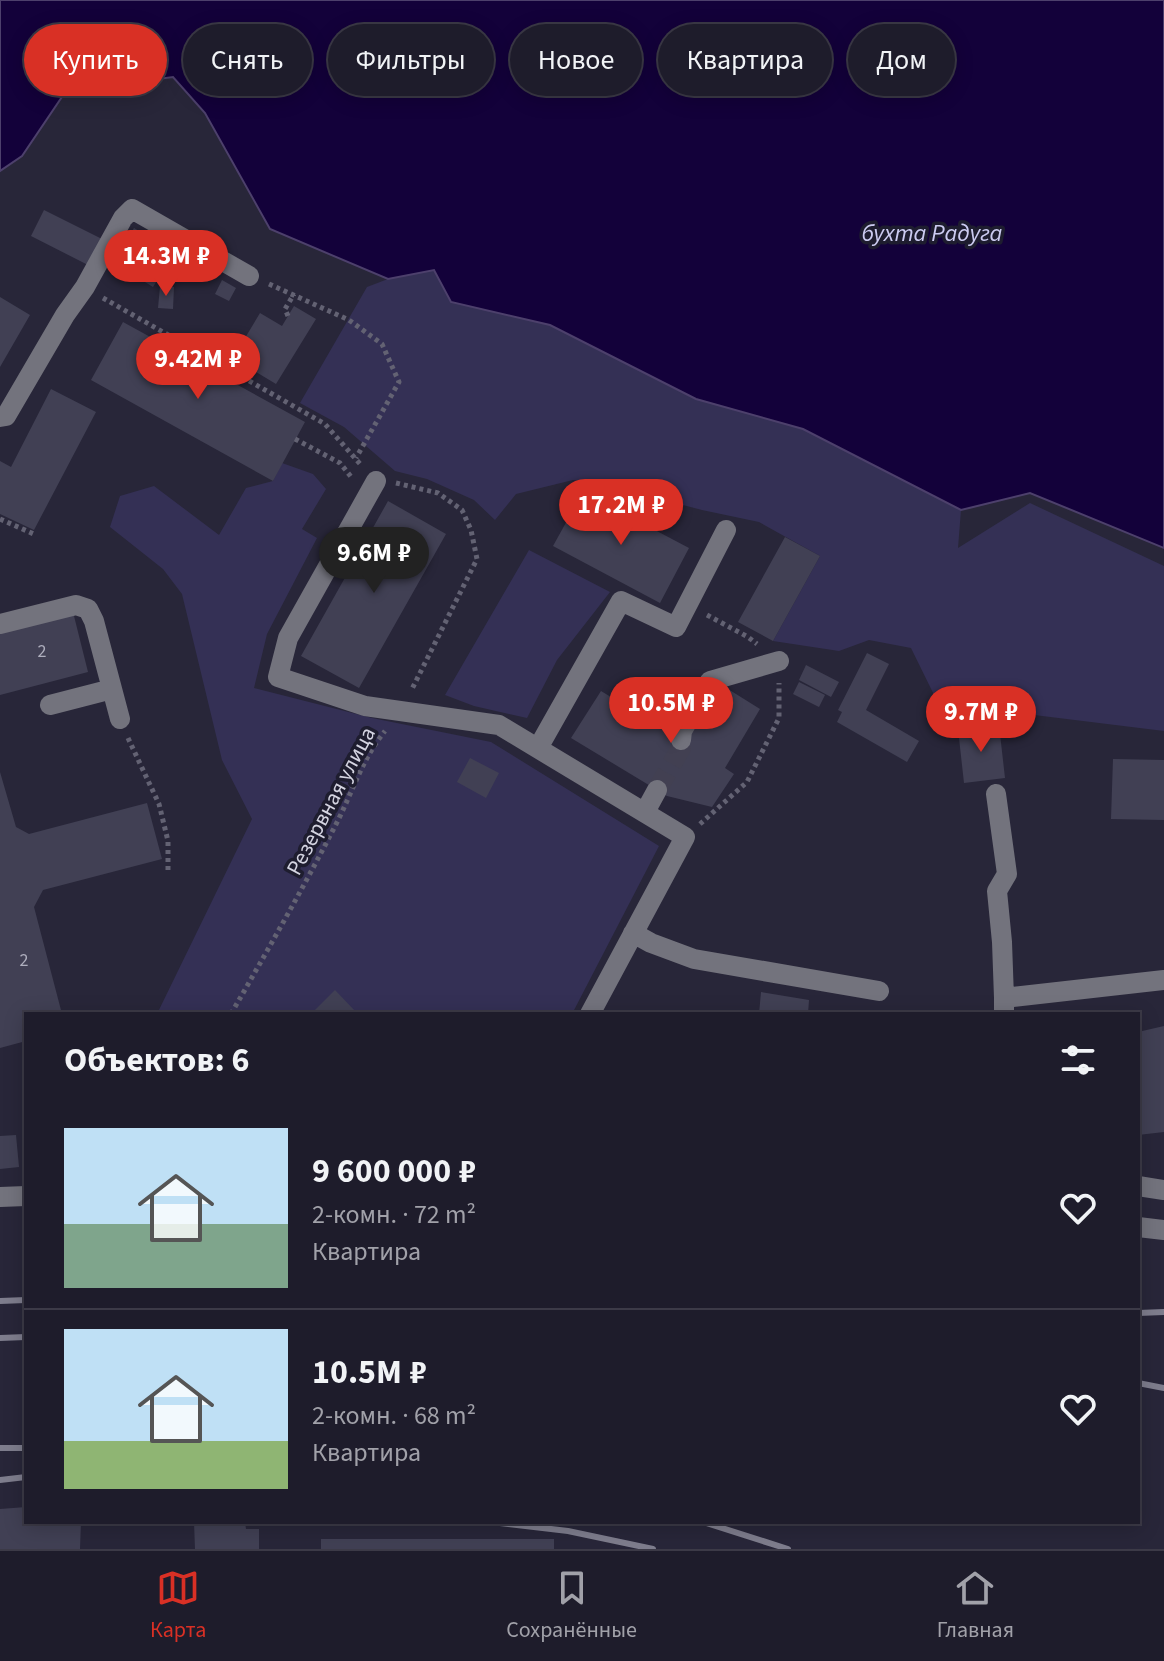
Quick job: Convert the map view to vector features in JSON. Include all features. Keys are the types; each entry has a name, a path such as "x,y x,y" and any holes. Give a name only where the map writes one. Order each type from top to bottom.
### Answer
{"street":[{"path":"0,417 6,416 123,218 132,209 249,276"},
{"path":"376,481 288,638 278,677 365,706 499,725 685,837 591,1012"},
{"path":"538,748 621,601 676,627 726,530"},
{"path":"0,624 76,605 88,609 94,621 120,719"},
{"path":"681,740 682,731 710,681 779,661"},
{"path":"50,705 112,689"},
{"path":"645,812 657,790"},
{"path":"996,794 1007,874 997,891 1004,1006 1164,980"},
{"path":"633,933 694,959 879,991"},
{"path":"1140,1186 1164,1190"},
{"path":"0,1197 24,1196"},
{"path":"1140,1227 1164,1230"}],"path":[{"path":"249,276 349,320 382,344 399,382 356,459"},
{"path":"85,287 325,424 376,481"},
{"path":"288,316 285,309 294,294"},
{"path":"295,439 340,463"},
{"name":"Резервная улица","path":"232,1012 291,911 344,810 363,764 401,710 477,559 471,530 462,510 438,493 400,483 376,481"},
{"path":"0,519 36,535"},
{"path":"685,837 747,782 779,718 779,661 748,637 688,605"},
{"path":"120,719 159,804 168,841 168,873"}],"shaded area":[{"path":"434,270 451,302 550,325 696,399 803,429 961,510 958,548 1030,503 1164,566 1164,731 938,703 911,648 869,640 839,651 773,641 820,556 759,522 595,482 573,480 516,494 495,520 474,500 427,479 395,471 344,427 300,403 367,287 388,279"},
{"path":"282,463 313,474 326,489 302,529 317,538 267,634 254,688 372,718 491,742 659,846 573,1012 158,1012 252,819 222,760 182,594 163,569 110,527 120,496 154,486 219,535 246,488 273,481"},
{"path":"529,550 610,592 557,660 527,718 474,706 445,695"}],"water":[{"name":"бухта Радуга","path":"0,0 1164,0 1164,548 1030,493 961,510 803,429 696,399 550,325 451,302 434,270 388,279 270,229 205,113 190,96 312,96 312,24 183,24 183,88 173,77 167,78 167,24 24,24 24,96 63,96 22,156 0,171"}],"building":[{"path":"44,210 102,239 88,265 31,236"},
{"path":"134,228 175,253 153,287 113,262"},
{"path":"222,280 236,288 229,301 215,294"},
{"path":"160,286 174,287 173,309 158,308"},
{"path":"0,297 30,315 0,367"},
{"path":"294,306 316,319 276,384 233,358 260,313 282,326"},
{"path":"123,322 305,422 273,481 91,380"},
{"path":"51,389 96,412 34,530 0,514 0,461 11,467"},
{"path":"583,492 689,548 660,603 553,546"},
{"path":"388,501 446,534 359,688 301,656"},
{"path":"785,537 820,556 773,641 738,622"},
{"path":"73,612 88,672 0,695 0,631"},
{"path":"867,653 889,664 866,710 919,741 907,762 837,722 842,712 838,710"},
{"path":"806,665 839,682 831,697 799,680"},
{"path":"799,682 825,695 819,707 793,694"},
{"path":"720,684 760,709 725,768 734,774 712,807 667,796 571,738 601,691 685,742"},
{"path":"999,725 1005,778 964,783 958,729"},
{"path":"470,758 499,773 486,798 457,782"},
{"path":"1113,759 1164,760 1164,820 1111,819"},
{"path":"0,772 16,827 29,834 147,803 162,859 43,890 34,907 61,1012 24,1012 24,1042 0,1048"},
{"path":"335,990 356,1012 313,1012"},
{"path":"761,992 809,1000 808,1012 759,1012"},
{"path":"1164,1026 1164,1132 1140,1135 1140,1032"},
{"path":"16,1135 19,1167 0,1169 0,1136"},
{"path":"24,1507 24,1524 81,1524 80,1549 0,1549 0,1509"},
{"path":"194,1524 245,1524 246,1529 259,1529 259,1549 195,1549"},
{"path":"321,1539 554,1539 554,1549 321,1549"}],"tunnel":[{"path":"657,790 681,748 681,740"}],"railway":[{"path":"0,1301 24,1300"},
{"path":"1140,1313 1164,1312"},
{"path":"0,1338 24,1337"},
{"path":"1140,1383 1164,1388"},
{"path":"0,1448 24,1448"},
{"path":"0,1480 24,1477"},
{"path":"509,1524 568,1531 653,1549"},
{"path":"709,1524 788,1549"}]}
